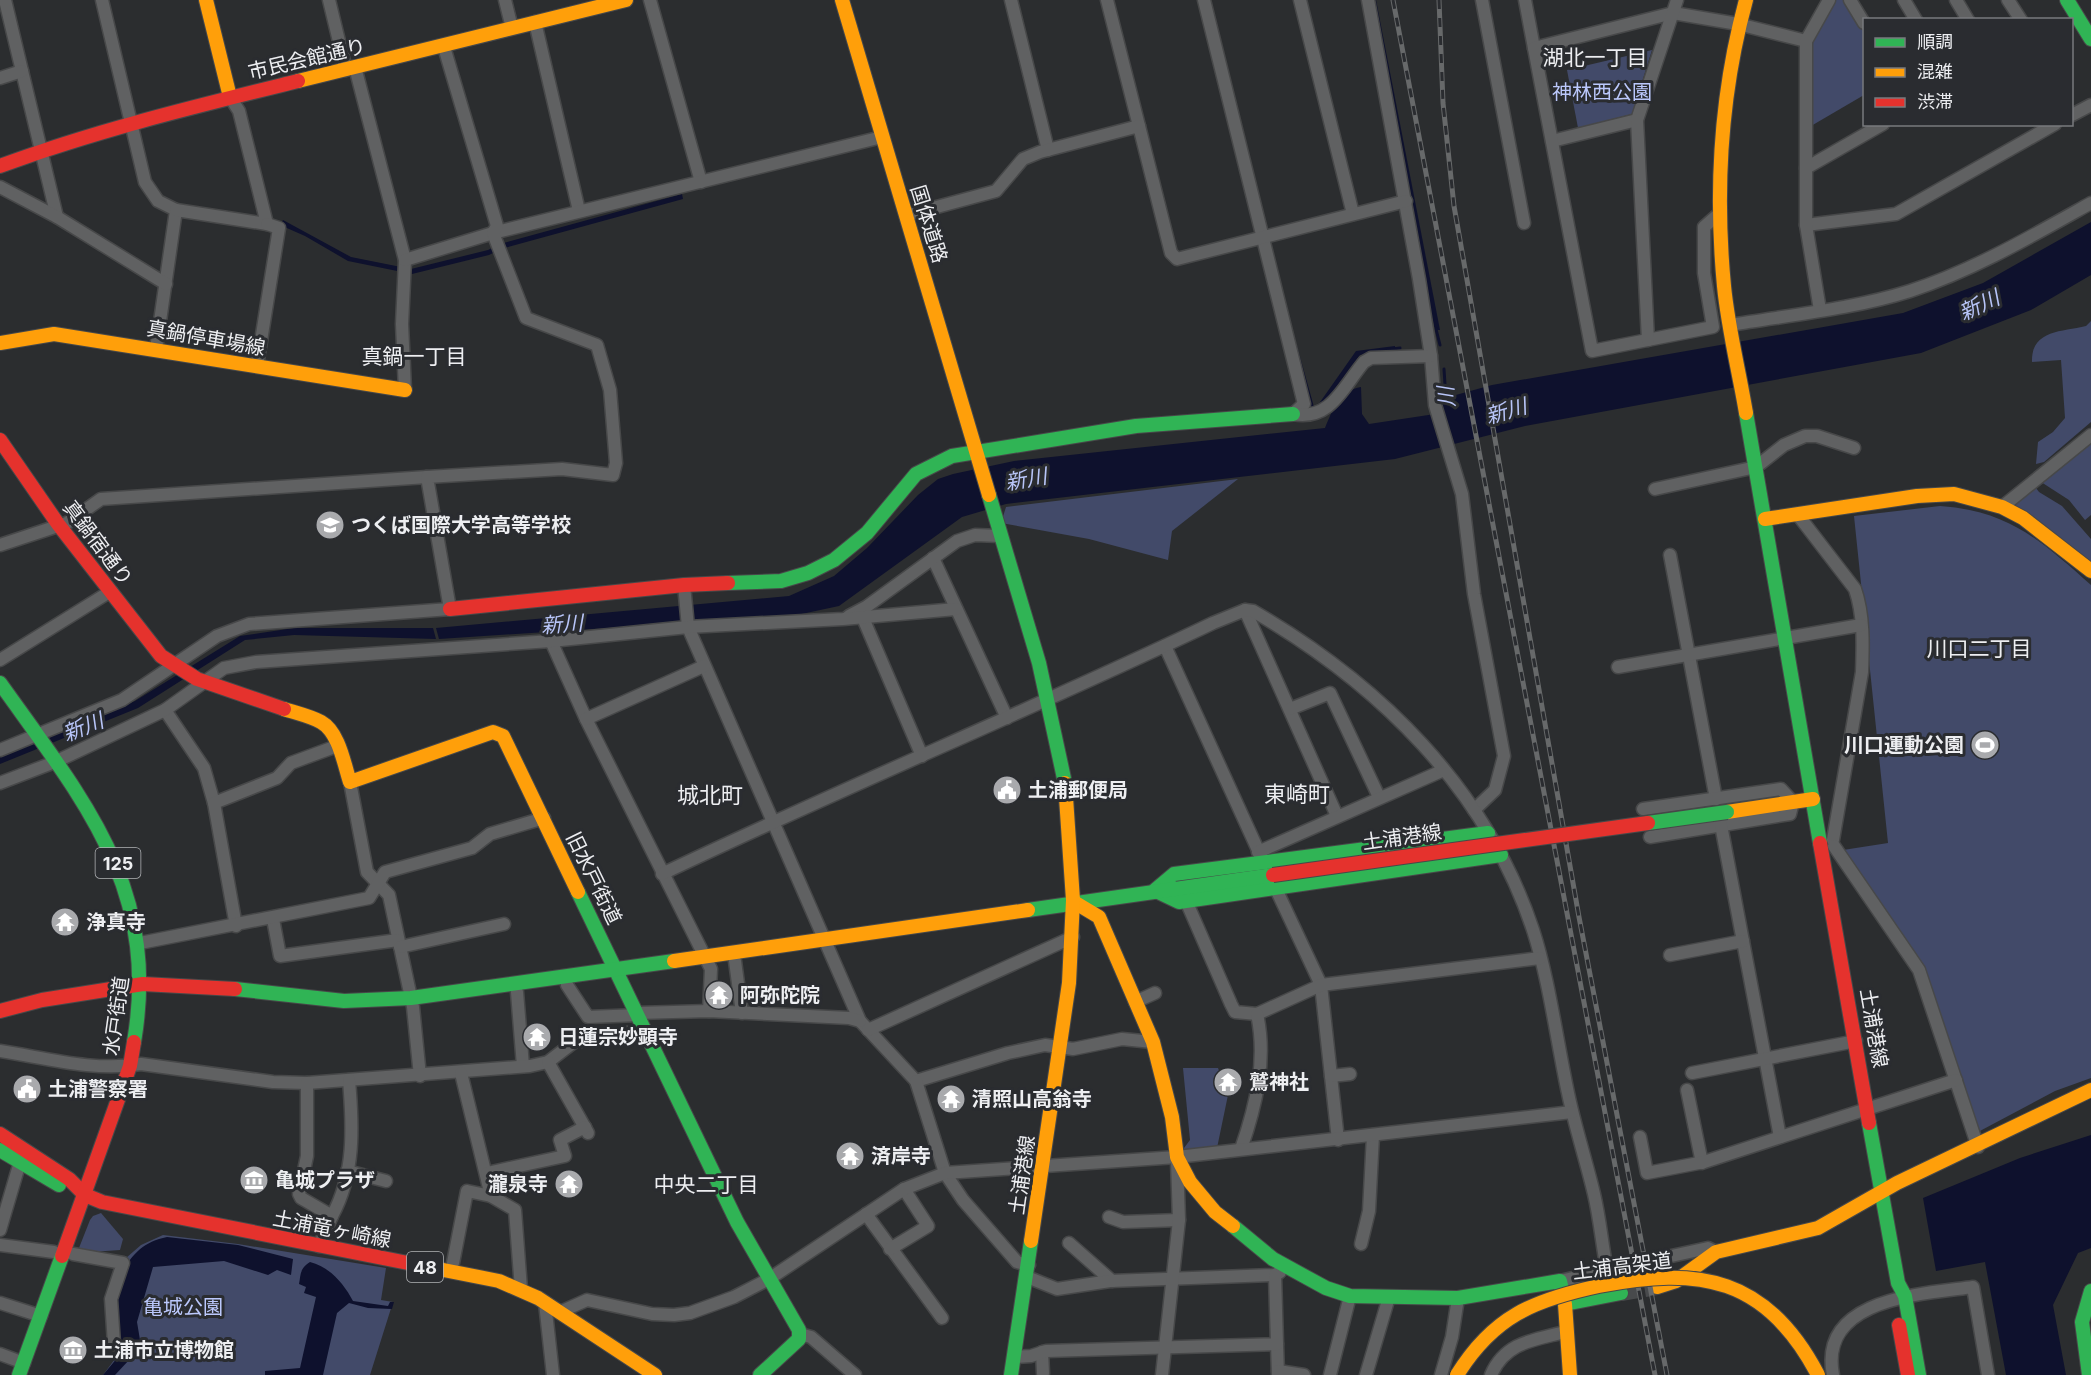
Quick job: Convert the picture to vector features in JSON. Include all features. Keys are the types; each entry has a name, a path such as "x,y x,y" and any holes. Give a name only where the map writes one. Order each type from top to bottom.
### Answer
{"main road":[{"path":"206,0 230,97"},
{"name":"国体道路","path":"842,0 1049,699 1068,792 1074,855 1074,902"},
{"path":"1746,0 1738,24 1725,108 1720,213 1724,287 1813,799"},
{"path":"2067,0 2069,16"},
{"name":"市民会館通り","path":"0,166 42,149 131,122 444,47 620,1"},
{"path":"2073,20 2091,39"},
{"name":"真鍋停車場線","path":"0,343 54,334 405,390"},
{"path":"450,609 685,592 781,581 811,573 846,551 877,523 896,494 923,469 978,455 1095,432 1293,414"},
{"name":"真鍋宿通り","path":"0,440 58,524 149,642 176,667"},
{"path":"1765,519 1917,496 1983,495 2034,525 2091,571"},
{"path":"176,667 200,680 322,722 328,728 337,746 350,782"},
{"name":"水戸街道","path":"0,682 93,816 117,861 132,905 140,943 142,984 139,1019 129,1066 85,1195 21,1369"},
{"name":"旧水戸街道","path":"350,782 496,731 503,736 737,1222 800,1334"},
{"name":"土浦港線","path":"1011,1375 1060,1048 1073,937 1074,902 1155,890 1275,882 1813,799 1900,1297"},
{"path":"1155,890 1174,874 1261,857 1488,833"},
{"path":"1275,882 1501,855"},
{"path":"0,1011 52,998 142,984 212,987 344,1001 411,998 1074,902 1099,917 1153,1042 1172,1117 1177,1157 1190,1182 1215,1212 1281,1272 1350,1296 1458,1298 1560,1281 1565,1304 1570,1375"},
{"path":"1657,1287 1676,1281 1716,1252 1811,1230 1978,1147 2069,1098 2091,1090"},
{"path":"0,1134 69,1179 85,1195"},
{"name":"土浦竜ヶ崎線","path":"0,1150 59,1185 102,1202 500,1281 522,1289 560,1312 655,1375"},
{"name":"土浦高架道","path":"1457,1375 1476,1346 1494,1326 1537,1301 1577,1290 1660,1276 1709,1281 1748,1294 1789,1328 1809,1354 1818,1375"},
{"path":"2090,1375 2081,1329 2084,1304 2091,1291"},
{"path":"1565,1304 1621,1293"},
{"path":"1900,1297 1908,1375"},
{"path":"1900,1297 1919,1375"},
{"path":"760,1375 799,1339 800,1334"}],"street":[{"path":"5,0 57,217"},
{"path":"102,0 148,187 158,201 176,210 267,224 279,228 257,366"},
{"path":"328,0 351,68 405,260 402,324 405,390"},
{"path":"505,0 512,28"},
{"path":"650,0 701,183"},
{"path":"1011,0 1048,150"},
{"path":"1107,0 1172,257 1177,259 1406,201"},
{"path":"1204,0 1304,404 1293,414"},
{"path":"1300,0 1353,214"},
{"path":"1368,0 1406,201 1431,356 1435,405 1464,504 1474,594 1504,756 1495,790 1474,810"},
{"path":"1482,0 1524,223"},
{"path":"1525,0 1592,351 1713,327 1702,247 1704,227 1720,213"},
{"path":"1648,339 1637,120 1677,0"},
{"path":"1820,310 1806,225 1806,41 1828,0"},
{"path":"1851,0 1863,21"},
{"path":"1904,0 1915,18"},
{"path":"1956,0 1966,18"},
{"path":"2008,0 2020,18"},
{"path":"1534,48 1673,13 1738,24 1806,41"},
{"path":"535,22 579,212"},
{"path":"444,47 497,226 493,233"},
{"path":"0,78 22,71"},
{"path":"230,97 239,111 267,224"},
{"path":"2073,115 2091,105"},
{"path":"1551,141 1637,120"},
{"path":"907,215 996,191 1023,159 1048,150 1139,126"},
{"path":"1806,168 1880,126"},
{"path":"1806,225 1896,214 2051,126"},
{"path":"405,260 493,233 882,137"},
{"path":"0,187 57,217 166,284"},
{"path":"1731,329 1908,291 1955,274 1997,255 2091,203"},
{"path":"156,349 176,210"},
{"path":"0,545 58,524 67,523 101,499 562,469 613,475 616,464 610,390 597,345 526,318 493,233"},
{"path":"1293,414 1303,416 1326,410 1364,362 1371,358 1431,356"},
{"path":"2002,507 2091,435"},
{"path":"1655,489 1756,467 1784,445 1805,436 1817,436 1854,448"},
{"path":"0,750 39,738 122,700 176,667 217,636 249,624 450,609 427,477"},
{"path":"1798,515 1855,589 1859,601 1862,672 1834,843 1919,970 1978,1147"},
{"path":"843,619 866,608 933,558 967,536 1000,536"},
{"path":"1670,555 1716,799"},
{"path":"933,558 1007,718"},
{"path":"0,660 111,591"},
{"path":"685,592 688,627 822,939 864,1025 916,1081 945,1173 963,1200 1017,1262 1057,1289 1112,1281 1281,1272 1277,1344 1278,1373 1304,1375"},
{"path":"0,783 165,710 200,680 224,668 256,662 551,641 688,627 863,618 956,609"},
{"path":"1245,610 1337,816"},
{"path":"662,874 773,821 1245,610 1253,611 1302,639 1354,677 1400,719 1444,770 1474,810 1501,855 1523,903 1539,958 1572,1112 1594,1196 1607,1270 1560,1281"},
{"path":"863,618 922,756"},
{"path":"1618,667 1861,626"},
{"path":"551,641 586,719 711,969 709,1011"},
{"path":"1165,646 1261,857 1337,816 1444,770"},
{"path":"586,719 704,666"},
{"path":"1290,709 1330,693 1379,797"},
{"path":"165,710 204,768 214,803 236,926"},
{"path":"214,803 277,778 291,764 337,746"},
{"path":"350,782 367,872 389,895 411,998 418,1041 420,1076"},
{"path":"1643,809 1780,789 1793,802 1790,814 1650,837"},
{"path":"140,943 236,926 369,898 385,872 472,848 490,834 544,818"},
{"path":"1721,825 1780,1137"},
{"path":"1275,882 1321,985 1338,1140"},
{"path":"1187,903 1235,1012 1257,1014 1321,985 1539,958"},
{"path":"273,918 280,956 399,943 504,924"},
{"path":"567,985 588,1017 709,1011 849,1018 864,1025 1073,937"},
{"path":"1670,955 1743,942"},
{"path":"735,961 742,1012"},
{"path":"517,992 523,1066"},
{"path":"1135,1002 1155,993"},
{"path":"1241,1149 1254,1112 1260,1074 1257,1014"},
{"path":"0,1050 80,1064 129,1066 141,1064 273,1082 307,1083 461,1073 523,1066 548,1062 574,1042 645,1030"},
{"path":"916,1081 1008,1053 1046,1046 1089,1047 1122,1040 1153,1042"},
{"path":"1692,1073 1856,1041"},
{"path":"487,1173 565,1156 560,1140 587,1130 548,1062"},
{"path":"461,1073 491,1196"},
{"path":"1331,1076 1350,1074"},
{"path":"319,1246 345,1193 353,1138 349,1080"},
{"path":"1640,1137 1647,1173 1702,1162 1956,1080"},
{"path":"307,1083 308,1156 299,1194 332,1216"},
{"path":"1688,1090 1702,1162"},
{"path":"560,1312 587,1300 652,1314 690,1313 734,1297 769,1279 904,1189 945,1173 1177,1157 1572,1112"},
{"path":"1361,1244 1369,1211 1373,1135"},
{"path":"1162,1375 1175,1278 1179,1220 1177,1157"},
{"path":"0,1230 20,1162"},
{"path":"347,1171 386,1181"},
{"path":"890,1249 928,1226 904,1189"},
{"path":"453,1263 467,1191 491,1196 515,1210 522,1289"},
{"path":"866,1214 942,1318"},
{"path":"1109,1217 1123,1222 1179,1220"},
{"path":"1069,1243 1112,1281"},
{"path":"0,1245 54,1252"},
{"path":"1653,1260 1708,1248 1716,1252"},
{"path":"73,1254 123,1263 111,1299 114,1344"},
{"path":"1833,1375 1833,1346 1843,1326 1857,1314 1900,1297 1973,1287 1988,1375"},
{"path":"1330,1375 1350,1296"},
{"path":"1366,1375 1389,1297"},
{"path":"1441,1375 1452,1337 1458,1298"},
{"path":"0,1303 41,1316"},
{"path":"545,1303 552,1375"},
{"path":"1491,1375 1498,1360 1517,1345 1566,1332"},
{"path":"800,1334 811,1337 855,1375"},
{"path":"1014,1357 1031,1356 1042,1352 1277,1344"},
{"path":"1042,1352 1043,1373"},
{"path":"0,1354 21,1369"}],"green space":[{"path":"1833,0 1845,0 1863,30 1863,96 1811,126 1810,43"},
{"name":"神林西公園","path":"1652,50 1632,114 1578,128 1567,70"},
{"path":"2091,321 2091,422 2044,462 2036,464 2038,442 2053,432 2065,418 2061,360 2032,362 2036,344 2049,334 2086,326"},
{"path":"2091,438 2091,515 2085,520 2069,500 2038,480"},
{"path":"1238,479 1172,531 1168,560 1089,539 1001,523 1006,507"},
{"path":"2033,484 2039,492 2062,506 2091,539 2091,565 2006,506"},
{"name":"川口運動公園","path":"1940,506 1986,514 2023,531 2040,542 2091,585 2091,1078 2055,1091 1978,1132 1923,970 1843,850 1888,843 1854,516"},
{"path":"1183,1068 1218,1068 1228,1095 1217,1148 1181,1152 1190,1140"},
{"path":"101,1213 123,1239 120,1250 77,1253 90,1220"},
{"name":"亀城公園","path":"163,1235 238,1244 386,1268 381,1300 393,1302 370,1375 103,1375 123,1348 115,1340 126,1258 141,1245"}],"water":[{"path":"1371,0 1376,0 1440,330 1435,330 1422,278"},
{"path":"682,194 683,199 501,249 489,255 412,274 348,261 305,236 280,225 283,220 351,257 411,269 488,250 500,244"},
{"path":"1348,217 1349,222 1268,242 1314,407 1318,405 1356,351 1395,346 1395,351 1360,355 1325,404 1311,411 1264,240"},
{"path":"2091,222 2091,275 2031,310 1921,353 1525,426 1395,459 1006,504 962,517 839,606 792,616 439,639 436,628 789,596 834,576 867,548 918,495 938,479 953,474 1014,461 1325,428 1342,397 1361,387 1362,414 1369,424 1435,414 1445,398 1492,385 1903,313 1983,283"},
{"name":"新川","path":"294,628 433,628 436,639 294,635 245,640 138,708 0,764 0,756 135,701 240,636"},
{"path":"2091,1135 2091,1248 2078,1253 2053,1305 2066,1375 2006,1375 1985,1262 1936,1271 1923,1198 2020,1158"},
{"path":"167,1237 238,1245 293,1259 291,1275 277,1270 268,1275 224,1261 153,1267 137,1322 140,1340 131,1349 130,1359 115,1375 103,1375 123,1351 127,1352 128,1349 117,1340 115,1324 117,1291 121,1276 128,1262 138,1251 151,1242"},
{"path":"310,1262 336,1277 353,1301 388,1306 390,1302 394,1302 392,1309 368,1308 349,1303 337,1313 323,1375 265,1375 265,1371 300,1368 316,1297 304,1293 306,1287 299,1284 302,1270"}],"waterway":[{"path":"1436,329 1440,345"},
{"path":"1392,349 1400,348"},
{"name":"川","path":"1444,369 1446,400"}],"tunnel":[{"path":"1621,1293 1657,1287"}],"railway":[{"path":"1393,0 1655,1375"},
{"path":"1439,0 1443,103 1454,206 1579,917 1667,1375"}],"traffic: fast":[{"path":"2067,0 2091,39"},
{"path":"1746,413 1820,843"},
{"path":"728,583 781,581 808,573 834,560 867,533 916,474 952,456 1136,426 1293,414"},
{"path":"989,495 1039,663 1065,783"},
{"path":"0,683 60,767 86,808 108,849 125,892 136,938 139,987 134,1042"},
{"path":"1648,823 1727,812"},
{"path":"1155,890 1174,874 1488,833"},
{"path":"1156,891 1179,902 1501,855"},
{"path":"1028,910 1273,875"},
{"path":"578,892 737,1222 799,1330 799,1339 760,1375"},
{"path":"235,989 344,1001 411,998 674,961"},
{"path":"1869,1123 1898,1283 1905,1296 1919,1375"},
{"path":"0,1150 59,1185"},
{"path":"1233,1226 1273,1259 1326,1288 1350,1296 1458,1298 1560,1281 1565,1304 1621,1293"},
{"path":"1011,1375 1031,1241"},
{"path":"19,1375 62,1256"},
{"path":"2089,1375 2082,1322 2091,1291"}],"traffic: slow":[{"path":"206,0 230,97"},
{"path":"298,81 626,0"},
{"path":"842,0 989,495"},
{"path":"1746,0 1726,106 1720,178 1720,214 1726,302 1746,413"},
{"path":"0,343 54,334 405,390"},
{"path":"1765,519 1917,496 1954,494 2002,507 2023,518 2091,571"},
{"path":"284,709 312,718 327,727 337,741 350,782 493,732 503,736 578,892"},
{"path":"1031,1241 1069,983 1073,900 1065,783"},
{"path":"1727,812 1813,799"},
{"path":"1074,902 1099,917 1153,1042 1172,1117 1177,1157 1190,1182 1215,1212 1233,1226"},
{"path":"674,961 1028,910"},
{"path":"1657,1287 1676,1281 1716,1252 1818,1228 1897,1183 2091,1090"},
{"path":"413,1264 499,1281 538,1298 655,1375"},
{"path":"1457,1375 1471,1355 1500,1325 1535,1305 1575,1291 1599,1286 1635,1280 1668,1278 1699,1280 1727,1286 1753,1298 1776,1317 1798,1342 1818,1375"},
{"path":"1565,1304 1570,1375"}],"traffic: jam":[{"path":"0,166 110,130 298,81"},
{"path":"0,440 58,524 161,656 197,679 284,709"},
{"path":"450,609 684,585 728,583"},
{"path":"1273,875 1648,823"},
{"path":"1820,843 1869,1123"},
{"path":"0,1011 42,1000 143,984 235,989"},
{"path":"62,1256 130,1066 134,1042"},
{"path":"0,1134 69,1179 85,1195"},
{"path":"85,1195 102,1202 413,1264"},
{"path":"1899,1325 1908,1375"}],"place":[{"name":"つくば国際大学高等学校","path":"330,525"},
{"name":"川口運動公園","path":"1985,745"},
{"name":"土浦郵便局","path":"1007,790"},
{"name":"浄真寺","path":"65,922"},
{"name":"阿弥陀院","path":"719,995"},
{"name":"日蓮宗妙顕寺","path":"537,1037"},
{"name":"鷲神社","path":"1228,1082"},
{"name":"土浦警察署","path":"27,1089"},
{"name":"清照山高翁寺","path":"951,1099"},
{"name":"済岸寺","path":"850,1156"},
{"name":"亀城プラザ","path":"254,1180"},
{"name":"瀧泉寺","path":"569,1184"},
{"name":"土浦市立博物館","path":"73,1350"}],"district":[{"name":"湖北一丁目","path":"1595,57"},
{"name":"真鍋一丁目","path":"414,356"},
{"name":"川口二丁目","path":"1979,648"},
{"name":"東崎町","path":"1297,794"},
{"name":"城北町","path":"710,795"},
{"name":"中央二丁目","path":"706,1184"}]}
